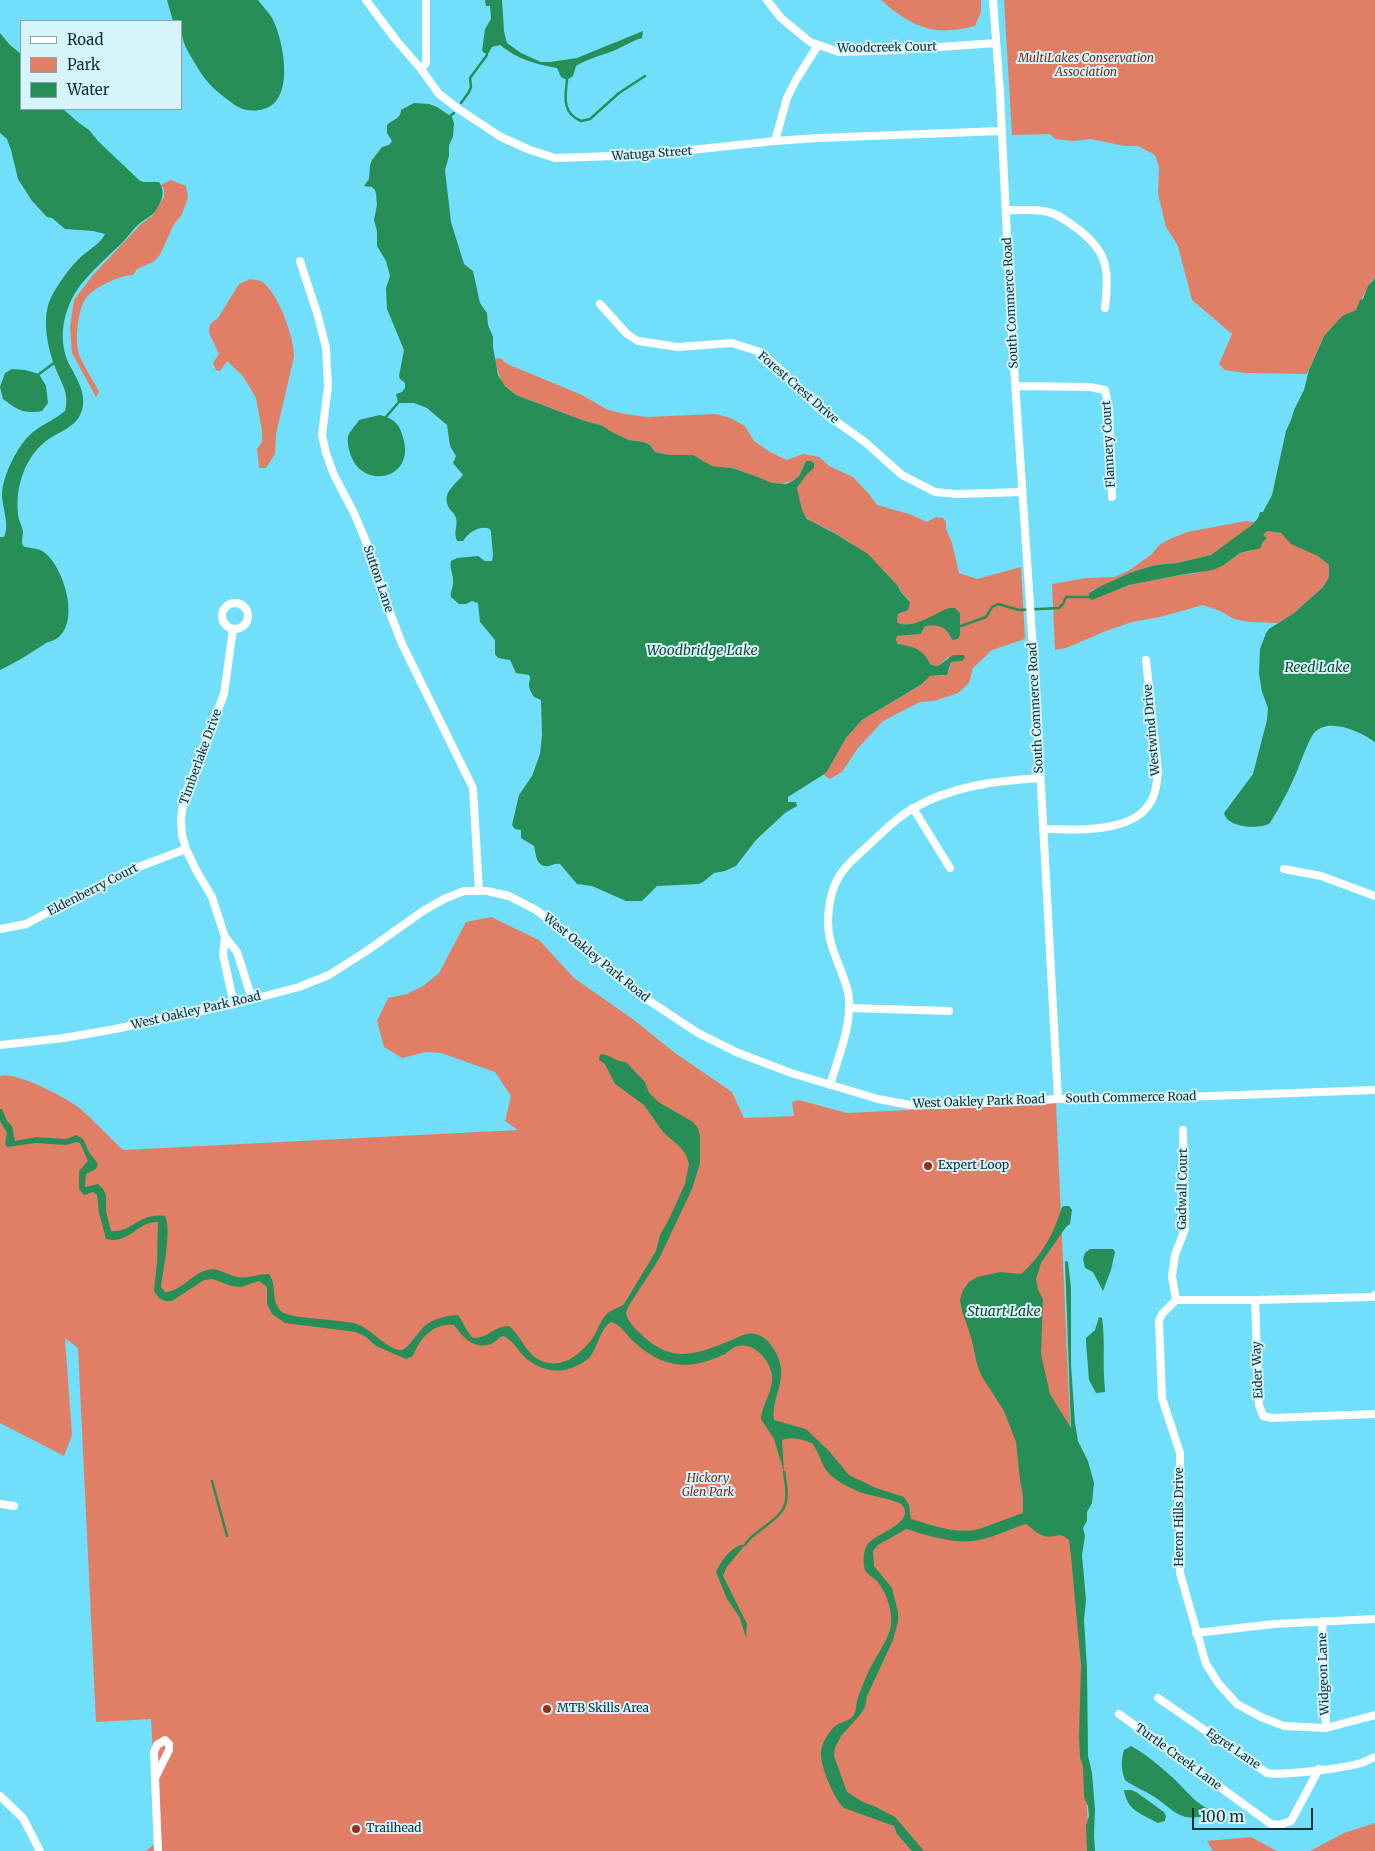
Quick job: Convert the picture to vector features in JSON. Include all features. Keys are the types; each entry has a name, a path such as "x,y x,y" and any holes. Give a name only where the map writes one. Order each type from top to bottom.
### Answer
{"street":[{"name":"Watuga Street","path":"366,0 439,94 501,137 530,150 555,158 645,156 818,138 1001,131"},
{"path":"421,69 426,63 426,0"},
{"name":"Woodcreek Court","path":"767,0 781,18 810,42 839,52 996,43"},
{"name":"South Commerce Road","path":"993,0 1000,92 1011,321 1031,615 1058,1099 1184,1097 1375,1090"},
{"path":"775,141 787,98 818,45"},
{"path":"1006,210 1049,212 1062,218 1089,236 1101,254 1108,274 1105,308"},
{"name":"Sutton Lane","path":"300,262 318,316 326,348 328,386 322,435 326,453 334,476 354,513 369,549 384,597 402,644 473,788 478,891"},
{"name":"Forest Crest Drive","path":"600,304 627,334 638,341 678,348 732,343 760,352 823,412 865,442 902,475 935,492 957,494 1022,492"},
{"name":"Flannery Court","path":"1016,386 1090,387 1105,390 1109,408 1112,497"},
{"name":"Timberlake Drive","path":"233,629 224,694 184,798 181,819 182,835 186,849 212,897 225,937 236,952 252,999"},
{"name":"Westwind Drive","path":"1043,829 1078,830 1116,825 1134,818 1149,806 1156,788 1158,770 1146,660"},
{"path":"830,1085 850,1008 848,991 829,936 829,915 833,888 838,877 852,858 912,808 969,786 1040,778"},
{"path":"912,808 950,868"},
{"name":"Eldenberry Court","path":"0,929 26,924 125,872 186,849"},
{"path":"1284,869 1321,876 1375,896"},
{"name":"West Oakley Park Road","path":"0,1046 98,1032 234,1004 299,986 329,975 444,899 464,891 487,891 509,896 536,910 571,936 645,998 698,1033 744,1055 791,1074 910,1105 1058,1099"},
{"name":"Timberlake Drive","path":"225,937 223,955 234,1004"},
{"path":"850,1008 949,1011"},
{"name":"Gadwall Court","path":"1179,1300 1172,1276 1175,1255 1185,1229 1183,1130"},
{"path":"1179,1300 1373,1297 1375,1295"},
{"name":"Heron Hills Drive","path":"1179,1300 1162,1314 1159,1321 1160,1385 1165,1411 1180,1453 1180,1573 1206,1664 1219,1684 1237,1704 1261,1717 1284,1726 1326,1728 1375,1715"},
{"name":"Eider Way","path":"1255,1300 1259,1405 1263,1416 1272,1418 1375,1414"},
{"path":"0,1504 14,1506"},
{"path":"1196,1633 1274,1624 1375,1619"},
{"name":"Widgeon Lane","path":"1322,1621 1326,1728"},
{"name":"Egret Lane","path":"1158,1698 1267,1773 1276,1775 1360,1763 1375,1757"},
{"name":"Turtle Creek Lane","path":"1119,1714 1271,1824 1280,1825 1291,1821 1319,1769"},
{"path":"155,1778 158,1851"},
{"path":"0,1796 23,1818 40,1851"}],"green space":[{"path":"881,0 981,0 981,12 975,26 961,29 936,30 913,23"},
{"name":"MultiLakes Conservation Association","path":"1004,0 1375,0 1375,278 1371,281 1356,310 1342,316 1324,336 1307,374 1245,373 1225,370 1219,364 1232,334 1192,300 1178,246 1166,227 1158,194 1159,167 1155,155 1138,146 1124,146 1091,139 1073,141 1055,139 1050,134 1012,135"},
{"path":"171,180 186,186 188,198 181,216 174,224 160,255 153,262 137,269 133,275 114,280 99,287 88,296 82,306 77,332 77,345 82,361 99,392 96,397 72,353 70,327 74,300 92,276 141,224 152,216 164,197 164,189 161,185"},
{"path":"250,279 261,281 273,295 284,316 294,349 294,357 276,434 275,454 266,468 259,468 257,449 262,442 262,431 256,398 243,376 227,361 220,371 216,370 213,363 219,354 209,333 210,324 218,318 239,284"},
{"path":"500,358 507,364 582,395 608,410 647,417 716,414 730,418 745,426 754,441 770,452 787,460 803,454 819,457 829,466 853,477 877,505 909,514 927,522 936,517 943,518 946,522 946,529 952,543 959,573 977,579 1021,567 1025,639 992,650 973,668 969,683 958,693 934,701 920,702 883,721 858,748 842,772 830,779 824,775 846,738 862,720 922,684 930,676 943,676 949,671 951,662 962,661 948,657 938,666 931,665 921,653 913,648 898,644 896,641 897,636 922,633 925,626 930,625 945,629 952,640 949,608 916,623 903,624 897,622 898,614 903,612 910,601 900,591 898,586 859,549 836,534 812,522 805,515 799,502 797,488 814,463 812,461 806,461 799,476 793,481 779,484 770,483 732,468 712,466 693,455 669,455 655,452 650,445 644,442 629,440 603,426 516,395 502,383 494,359"},
{"path":"1246,521 1255,522 1211,555 1177,563 1155,565 1132,572 1091,591 1090,599 1129,585 1192,574 1224,565 1240,553 1251,551 1267,531 1281,533 1329,565 1329,577 1323,587 1294,613 1278,623 1249,622 1234,619 1220,611 1203,605 1160,617 1132,622 1066,648 1055,650 1052,584 1086,578 1114,577 1128,571 1152,554 1159,545 1170,539 1187,532"},
{"name":"Hickory Glen Park","path":"491,917 539,940 574,978 634,1020 675,1053 732,1092 744,1118 794,1116 792,1102 799,1100 847,1113 1056,1103 1089,1851 146,1851 158,1841 151,1719 96,1722 78,1348 65,1338 72,1435 64,1456 0,1423 0,1076 7,1075 28,1081 51,1091 78,1107 123,1150 518,1130 505,1121 511,1096 495,1072 441,1053 426,1052 402,1058 384,1047 377,1021 388,998 407,994 423,986 439,973 466,922"},
{"path":"1375,1823 1375,1851 1310,1851 1344,1833"},
{"path":"1251,1837 1277,1851 1213,1851 1207,1841"}],"water":[{"path":"167,0 258,0 272,18 280,41 284,71 283,85 279,97 271,106 259,110 242,109 232,103 202,75 182,36 182,20 173,20"},
{"path":"485,0 502,0 504,31 507,43 521,53 541,62 577,58 643,31 642,38 576,66 573,76 567,80 561,77 557,68 527,60 513,54 500,45 492,47 487,55 482,51 485,29 491,19 490,6 486,6"},
{"path":"0,33 20,53 20,110 64,110 89,130 139,180 143,182 159,182 163,192 160,203 154,212 136,226 88,277 77,290 67,310 64,321 63,343 65,354 82,392 82,410 80,416 72,425 46,441 32,455 20,483 17,503 23,531 23,546 45,553 58,569 63,580 68,605 66,628 60,636 0,670 0,537 4,537 6,532 2,499 3,486 12,460 27,437 65,411 66,393 52,360 48,345 46,321 48,306 53,293 78,259 98,243 105,234 65,229 52,218 47,217 32,201 18,179 7,139 0,133"},
{"name":"Woodbridge Lake","path":"414,103 429,104 437,107 452,117 454,123 453,137 449,145 449,156 445,170 451,222 464,264 473,271 480,303 487,313 488,325 493,337 498,375 505,386 516,395 603,426 629,440 644,442 650,445 655,452 669,455 693,455 712,466 732,468 772,483 786,484 793,481 799,476 806,461 811,461 814,463 814,468 797,488 802,510 807,519 868,554 898,586 910,602 908,610 898,614 897,622 903,624 916,623 949,608 955,608 960,613 960,635 958,639 952,640 948,632 942,627 930,625 925,626 921,634 897,636 896,640 898,644 922,652 931,665 938,666 953,655 964,655 965,658 962,661 951,662 947,675 930,676 922,684 862,720 846,738 826,773 788,797 788,802 796,802 797,806 785,813 756,840 736,866 714,873 699,884 657,886 642,901 626,901 592,886 577,884 560,864 541,865 537,860 534,846 521,838 521,830 515,829 512,825 519,795 532,776 540,754 542,735 541,700 534,697 529,687 529,675 516,673 510,660 498,658 495,654 495,640 480,622 478,603 472,601 466,604 459,604 451,597 453,580 451,561 457,558 478,556 485,561 492,561 491,532 490,529 482,528 472,532 463,541 457,541 455,535 456,518 449,508 447,498 450,490 463,475 453,463 456,456 450,446 447,425 427,408 414,403 398,403 396,394 402,392 405,388 405,383 399,376 404,350 387,309 386,288 390,276 386,261 377,246 377,231 374,220 377,205 376,194 372,187 364,186 369,179 372,160 382,147 389,145 392,141 387,133 387,125 398,117 401,110"},
{"name":"Reed Lake","path":"1375,278 1375,742 1354,730 1337,726 1321,728 1310,739 1291,784 1270,823 1252,827 1237,825 1226,818 1224,813 1253,774 1267,720 1268,708 1262,692 1259,674 1260,649 1269,629 1294,613 1323,587 1329,577 1329,565 1318,556 1291,544 1281,533 1267,531 1263,535 1267,538 1262,543 1261,548 1240,553 1224,565 1213,570 1129,585 1092,600 1089,598 1089,593 1132,572 1155,565 1177,563 1211,555 1253,524 1260,512 1263,512 1272,495 1286,431 1324,336 1342,316 1356,310 1368,286"},
{"path":"12,369 39,374 46,386 48,403 42,411 30,412 21,410 3,399 0,387 5,373"},
{"path":"380,415 390,418 399,426 404,441 405,454 401,464 394,472 385,476 375,476 366,473 357,466 350,454 348,436 359,420"},
{"name":"Stuart Lake","path":"602,1054 626,1062 645,1082 649,1093 660,1103 693,1122 698,1128 700,1136 700,1163 692,1189 659,1259 628,1307 627,1317 644,1337 661,1349 676,1354 688,1354 718,1346 747,1334 762,1337 773,1348 781,1366 774,1420 806,1429 829,1451 849,1475 876,1488 904,1497 909,1505 911,1519 945,1529 971,1531 1023,1513 1023,1496 1016,1442 1004,1411 981,1375 960,1300 963,1290 969,1282 977,1277 1000,1272 1021,1274 1035,1260 1046,1244 1062,1207 1069,1206 1072,1210 1070,1224 1041,1263 1036,1279 1038,1290 1043,1299 1041,1354 1050,1394 1071,1428 1065,1262 1068,1262 1071,1288 1071,1365 1075,1423 1078,1441 1088,1461 1094,1483 1092,1503 1087,1512 1087,1521 1083,1528 1085,1536 1082,1555 1086,1600 1084,1620 1087,1668 1088,1756 1092,1773 1095,1810 1095,1851 1087,1851 1086,1825 1089,1816 1088,1806 1084,1797 1083,1766 1080,1758 1079,1736 1081,1666 1071,1556 1069,1540 1065,1537 1059,1535 1044,1536 1026,1524 988,1538 973,1541 954,1541 906,1529 878,1545 873,1551 874,1566 892,1588 898,1612 898,1622 893,1640 867,1696 865,1707 841,1736 835,1748 834,1756 847,1792 895,1817 924,1851 912,1851 897,1834 894,1826 844,1808 828,1781 821,1756 822,1747 830,1732 836,1725 849,1720 854,1714 866,1677 889,1633 891,1614 886,1595 876,1580 865,1570 864,1559 866,1547 870,1542 903,1519 905,1513 903,1506 889,1499 857,1491 836,1480 826,1470 812,1443 794,1438 782,1440 784,1472 774,1439 761,1419 770,1391 772,1375 765,1358 760,1353 744,1345 698,1363 684,1365 670,1363 646,1352 621,1328 611,1322 601,1334 589,1358 568,1369 548,1370 536,1365 504,1336 491,1344 474,1344 465,1338 454,1325 440,1326 428,1333 419,1344 413,1356 406,1359 376,1346 366,1337 356,1332 285,1323 272,1314 267,1304 267,1287 259,1281 241,1287 231,1286 213,1279 204,1280 172,1301 165,1301 159,1298 154,1291 158,1222 144,1225 121,1239 106,1239 99,1213 97,1195 93,1192 84,1195 79,1189 79,1171 88,1161 80,1143 76,1142 66,1145 35,1143 7,1147 5,1144 7,1133 0,1121 0,1109 2,1109 7,1121 12,1126 15,1141 36,1137 66,1139 76,1135 83,1139 89,1152 98,1164 96,1169 86,1174 85,1187 98,1184 103,1189 106,1195 106,1211 111,1231 125,1229 148,1217 165,1216 168,1230 161,1287 165,1292 182,1286 201,1272 211,1269 241,1277 269,1274 272,1279 276,1304 282,1312 296,1316 357,1324 397,1350 405,1349 423,1327 429,1323 441,1318 458,1315 473,1338 509,1326 536,1358 544,1362 560,1363 580,1352 592,1339 607,1314 624,1304 656,1251 660,1235 685,1184 689,1164 686,1155 680,1147 663,1132 644,1105 615,1084 605,1064 599,1060"},
{"path":"1090,1249 1113,1249 1115,1252 1103,1291 1093,1272 1085,1268 1083,1259 1085,1253"},
{"path":"1099,1317 1102,1318 1103,1325 1105,1392 1096,1393 1089,1380 1086,1338 1095,1330"},
{"path":"740,1545 745,1545 726,1568 723,1576 747,1624 746,1638 740,1618 727,1599 716,1572 726,1556"},
{"path":"1131,1746 1166,1771 1195,1800 1208,1809 1210,1814 1192,1818 1185,1817 1125,1780 1122,1758 1124,1750"},
{"path":"1124,1790 1136,1792 1164,1812 1166,1816 1165,1821 1158,1823 1136,1811 1128,1803"}],"waterway":[{"path":"461,103 471,87 470,78 487,55"},
{"path":"567,80 566,104 571,114 581,121 590,119 619,93 645,76"},
{"path":"450,116 454,113"},
{"path":"39,374 54,363"},
{"path":"385,418 398,403"},
{"path":"961,626 986,617 992,607 998,604 1019,610 1059,608 1066,597 1089,597"},
{"path":"745,1545 751,1537 776,1518 784,1507 787,1493 784,1472"},
{"path":"212,1481 227,1536"}],"place":[{"name":"Expert Loop","path":"928,1166"},
{"name":"MTB Skills Area","path":"547,1709"},
{"name":"Trailhead","path":"356,1829"}]}
